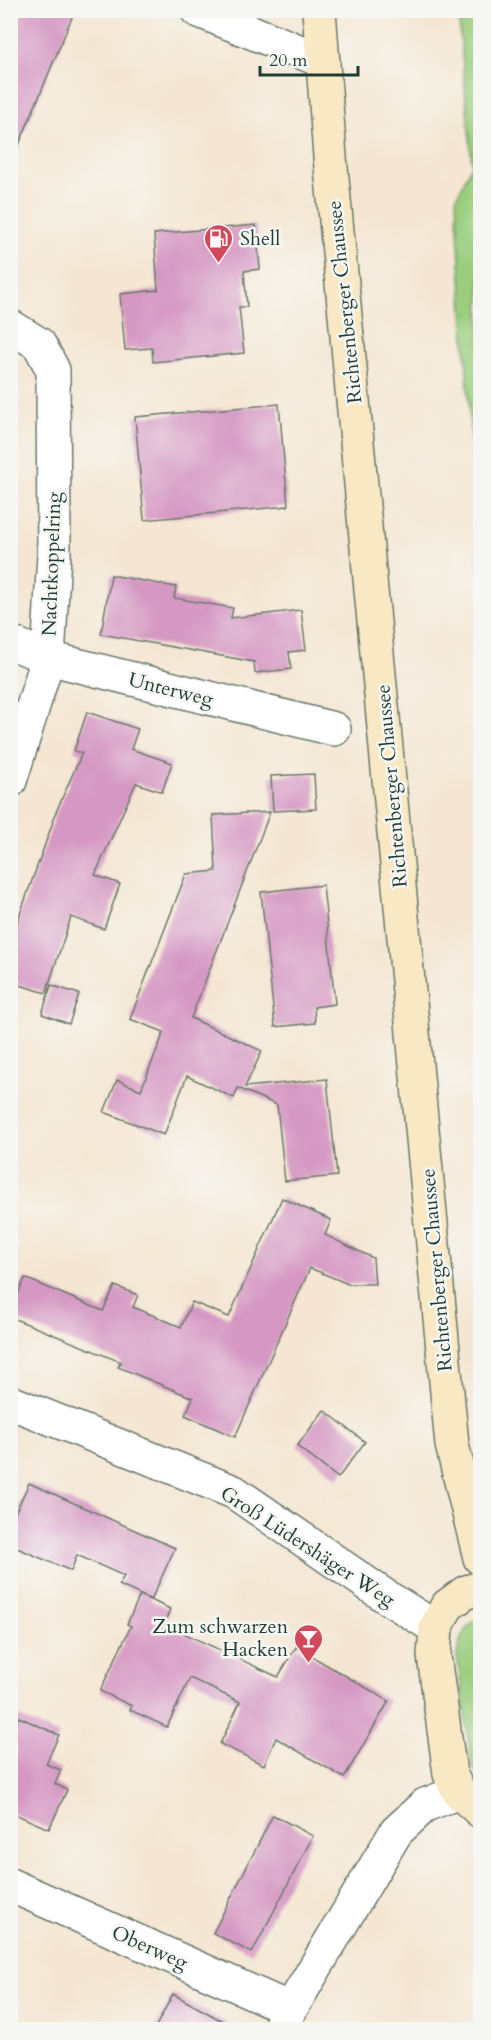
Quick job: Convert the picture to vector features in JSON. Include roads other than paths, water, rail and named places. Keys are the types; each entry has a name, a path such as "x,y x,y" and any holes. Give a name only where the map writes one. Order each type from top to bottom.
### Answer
{"street":[{"path":"197,10 323,61"},
{"name":"Richtenberger Chaussee","path":"318,10 452,1445 480,1558"},
{"name":"Nachtkoppelring","path":"10,326 39,344 53,370 54,555 48,658 10,782"},
{"name":"Unterweg","path":"10,642 48,658 334,729"},
{"name":"Groß Lüdershäger Weg","path":"10,1402 234,1492 436,1628"},
{"path":"470,1802 450,1774 434,1656 436,1628 447,1606 466,1592 480,1588"},
{"path":"284,2019 396,1832 425,1805 470,1802"},
{"name":"Oberweg","path":"10,1885 284,2019"}],"place":[{"name":"Shell","path":"219,264"},
{"name":"Zum schwarzen Hacken","path":"309,1664"}]}
